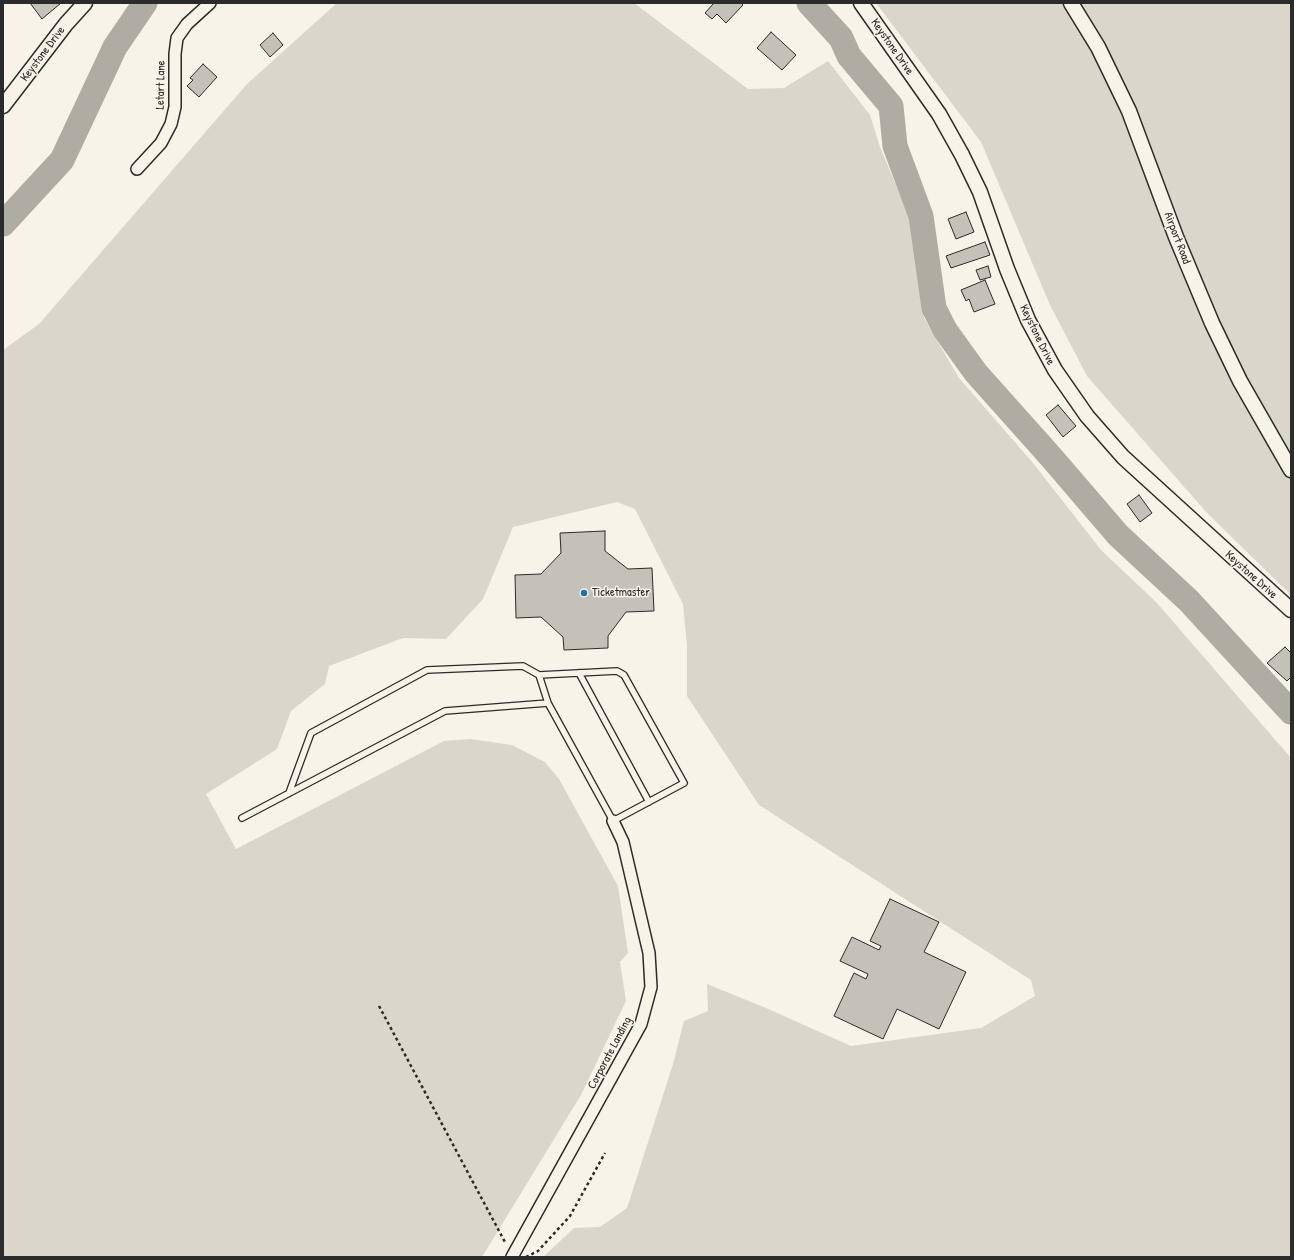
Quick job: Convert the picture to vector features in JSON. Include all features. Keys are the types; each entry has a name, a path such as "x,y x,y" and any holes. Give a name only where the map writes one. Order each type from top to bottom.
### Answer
{"street":[{"name":"Keystone Drive","path":"3,106 66,24 85,3"},
{"name":"Letart Lane","path":"137,169 161,143 171,124 175,107 175,54 177,38 187,24 210,3"},
{"name":"Keystone Drive","path":"861,3 939,114 962,155 980,192 1007,269 1028,320 1055,370 1088,416 1123,457 1291,610"},
{"name":"Airport Road","path":"1071,3 1098,47 1129,111 1176,237 1212,323 1240,381 1291,470"},
{"name":"Corporate Landing","path":"512,1257 642,1024 651,987 649,953 623,842 613,821"}],"lane":[{"path":"290,793 311,733 427,670 523,666 539,676 617,671 624,674 684,783 613,821 548,703 539,676"},
{"path":"580,673 649,802"},
{"path":"242,818 445,711 548,703"}],"path":[{"path":"379,1006 512,1257 525,1257 538,1251 570,1216 605,1153"}],"shaded area":[{"path":"337,3 634,3 748,89 784,88 828,61 870,115 880,147 921,244 924,318 959,378 1033,463 1101,550 1157,603 1291,758 1291,1257 543,1257 574,1228 600,1227 627,1208 673,1064 684,1021 708,1011 707,984 766,1008 851,1046 981,1028 1035,996 1031,980 759,805 687,696 687,646 683,604 635,509 617,502 513,527 483,599 446,639 403,638 329,666 325,684 291,711 277,749 206,794 236,849 444,741 470,739 512,745 545,762 559,779 618,886 628,953 620,962 626,1001 581,1095 482,1257 3,1257 3,350 39,324 247,84"},
{"path":"876,3 1291,3 1291,595 1207,513 1087,376 1050,305 981,142"}],"building":[{"path":"30,3 61,3 42,19"},
{"path":"714,3 741,3 743,5 726,23 717,14 712,19 705,13"},
{"path":"771,32 796,55 782,70 757,48"},
{"path":"273,33 283,45 270,57 260,45"},
{"path":"203,64 217,77 199,97 187,86 193,80 190,78"},
{"path":"966,212 974,232 956,239 948,219"},
{"path":"985,242 990,255 951,268 946,256"},
{"path":"988,266 991,277 980,280 976,270"},
{"path":"985,280 995,304 974,312 969,299 966,301 961,290"},
{"path":"1058,405 1076,426 1063,437 1046,415"},
{"path":"1139,495 1152,513 1140,522 1127,504"},
{"name":"Ticketmaster","path":"605,531 605,551 628,569 652,568 654,611 626,612 608,636 608,648 564,650 563,637 541,617 516,618 515,575 541,574 561,553 560,533"},
{"path":"1285,647 1291,653 1291,677 1287,681 1267,663"},
{"path":"890,899 939,922 924,952 966,972 939,1029 897,1009 883,1039 834,1016 854,973 866,979 868,974 840,961 852,937 879,950 881,946 870,941"}],"waterway":[{"path":"3,224 62,160 115,47 145,3"},
{"path":"809,3 841,38 849,56 891,106 895,146 921,216 934,308 945,330 976,373 1118,535 1189,601 1291,712"}],"place":[{"name":"Ticketmaster","path":"584,593"}]}
